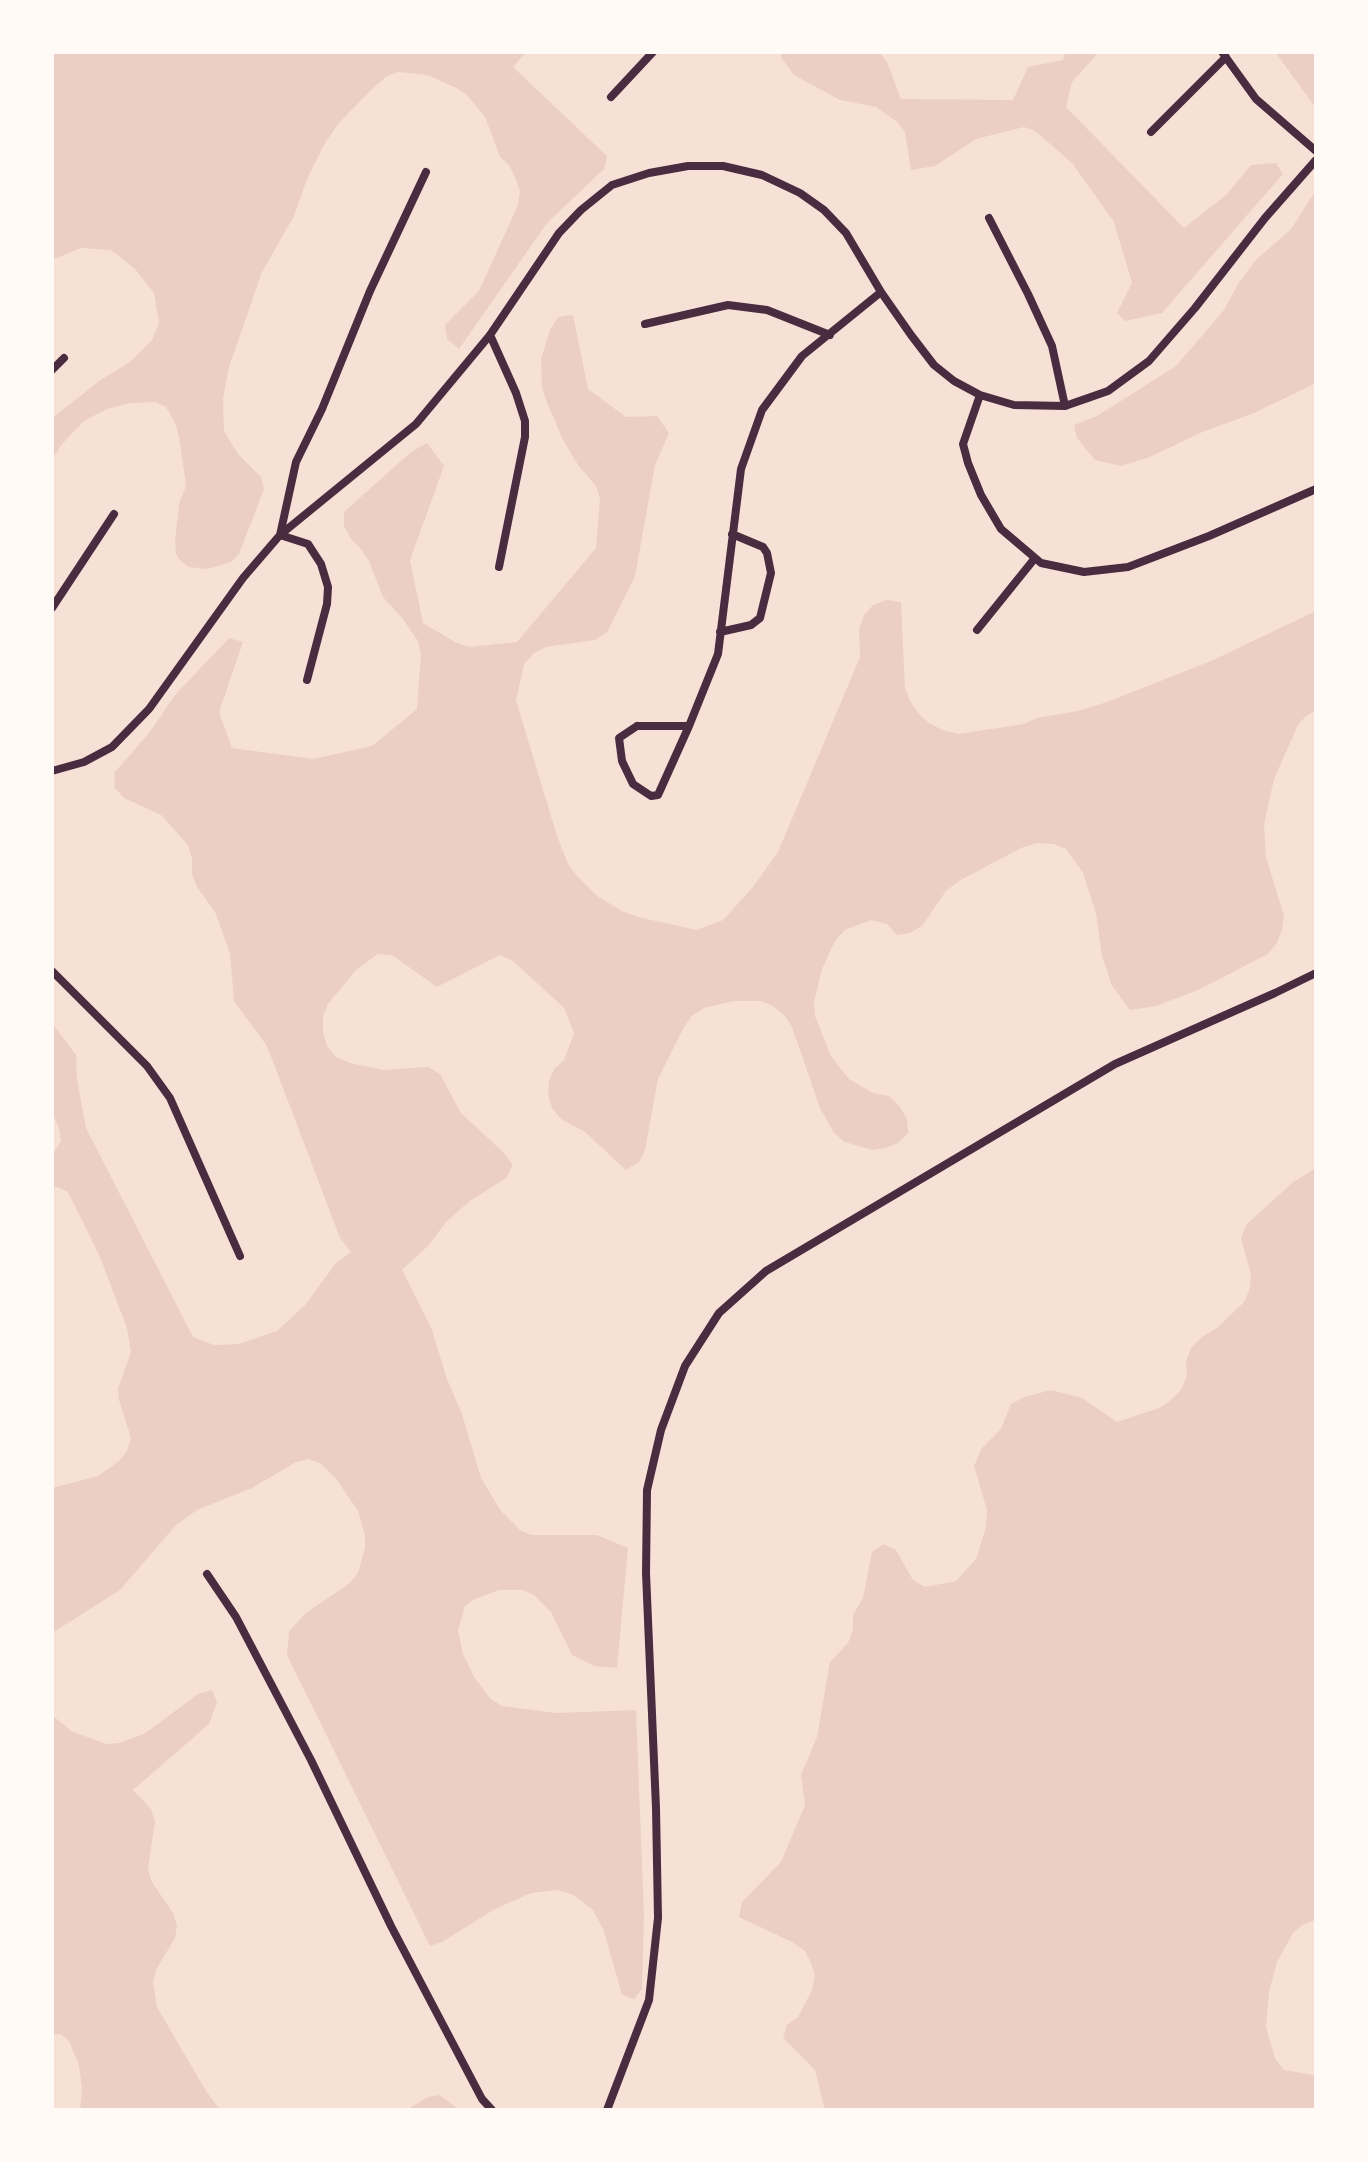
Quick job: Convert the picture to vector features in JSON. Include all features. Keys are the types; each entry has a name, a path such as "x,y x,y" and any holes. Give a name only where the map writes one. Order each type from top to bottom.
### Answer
{"street":[{"path":"611,97 653,52"},
{"path":"1151,132 1224,55 1256,99 1316,151"},
{"path":"52,771 84,762 112,747 149,709 243,578 280,535 416,424 490,335 559,233 612,185 649,173 688,166 723,166 762,175 800,193 824,210 846,233 881,292 934,365 954,381 980,395 1014,405 1065,406 1108,391 1149,361 1316,160"},
{"path":"280,535 296,462 322,409 370,291 426,172"},
{"path":"989,218 1052,346 1065,406"},
{"path":"689,726 637,726 619,738 622,761 633,784 651,796 658,795 689,726 718,654 741,469 762,410 802,356 881,292"},
{"path":"645,324 728,305 767,310 830,335"},
{"path":"490,335 525,421 525,437 499,567"},
{"path":"52,370 64,358"},
{"path":"980,395 963,444 968,463 981,495 1001,529 1041,563 1084,572 1128,567 1209,536 1316,489"},
{"path":"52,608 114,514"},
{"path":"720,632 751,625 760,618 771,573 763,547 732,534"},
{"path":"280,535 308,544 321,564 328,587 327,604 307,680"},
{"path":"977,630 1035,558"},
{"path":"52,971 147,1066 170,1098 240,1256"},
{"path":"607,2110 649,2000 655,1945 658,1902 646,1573 647,1490 661,1430 685,1366 719,1313 766,1271 1115,1064 1316,973"},
{"path":"207,1574 236,1617 311,1760 391,1926 482,2099 492,2110"}],"shaded area":[{"path":"52,52 526,52 513,67 607,156 604,169 547,223 459,349 447,339 445,325 479,291 518,205 520,192 517,182 509,165 500,157 485,117 466,94 428,75 398,72 387,76 373,88 338,124 324,145 307,179 294,216 262,272 229,367 223,399 224,431 238,454 261,477 264,489 239,554 231,562 207,569 188,567 176,554 179,504 186,486 179,436 166,407 155,402 130,403 107,409 84,421 52,459 52,418 102,379 130,362 152,340 159,323 154,293 135,269 111,250 81,248 52,260"},
{"path":"785,52 880,52 901,99 1013,100 1028,67 1063,60 1065,52 1099,52 1072,82 1066,107 1184,228 1226,195 1251,165 1276,163 1283,174 1162,313 1125,321 1117,313 1132,283 1114,222 1072,163 1035,131 1024,127 976,139 935,166 911,170 905,132 897,122 876,107 840,100 794,75 780,56"},
{"path":"1275,52 1316,52 1316,108"},
{"path":"1316,190 1316,383 1150,457 1121,466 1095,460 1077,438 1074,425 1097,416 1176,366 1224,310 1256,260 1291,229"},
{"path":"573,315 588,389 626,417 657,416 669,433 655,465 635,576 607,632 595,640 546,647 534,653 524,664 516,700 568,864 597,896 622,911 697,930 723,920 753,887 778,852 860,657 859,629 864,615 873,605 886,600 901,602 905,688 910,701 929,723 958,734 1024,724 1037,718 1107,702 1211,661 1316,611 1316,711 1299,723 1274,779 1264,825 1266,857 1284,916 1277,943 1268,954 1198,990 1156,1006 1130,1010 1112,986 1102,956 1096,913 1083,873 1066,849 1054,844 1037,843 1021,848 959,881 946,891 922,926 910,933 897,935 887,924 871,920 845,930 835,941 822,969 814,1002 815,1016 831,1056 849,1079 873,1093 889,1096 907,1119 908,1133 898,1143 886,1148 872,1150 845,1142 834,1133 820,1108 792,1027 785,1016 761,1001 734,1001 704,1008 692,1016 658,1079 645,1150 639,1162 626,1170 585,1132 561,1119 552,1108 548,1095 549,1081 554,1069 564,1060 574,1033 564,1008 513,961 500,955 437,987 392,955 378,954 356,970 328,1004 323,1016 323,1032 327,1046 336,1057 383,1070 428,1067 440,1074 461,1113 513,1165 506,1178 470,1201 446,1222 429,1245 402,1270 432,1330 481,1478 501,1511 520,1530 531,1535 597,1535 628,1548 617,1668 594,1666 572,1655 551,1612 534,1595 523,1590 499,1590 475,1599 465,1606 458,1630 463,1654 474,1677 491,1699 502,1706 556,1713 636,1710 644,1915 642,1989 634,1999 622,1995 604,1931 593,1910 572,1894 557,1890 531,1893 495,1909 442,1942 430,1946 287,1655 289,1631 306,1613 350,1583 358,1573 365,1548 365,1535 358,1511 337,1480 320,1463 308,1459 296,1462 252,1488 197,1510 176,1525 120,1590 52,1633 52,1488 98,1476 127,1451 131,1438 118,1388 131,1352 127,1328 100,1257 68,1192 52,1187 52,1155 61,1141 52,1112 52,1023 76,1055 86,1128 193,1337 214,1345 239,1344 277,1331 305,1305 336,1263 351,1252 340,1238 267,1046 234,1001 230,953 215,912 197,887 188,845 161,815 124,798 114,787 115,772 149,733 175,695 229,638 243,642 219,712 232,748 313,759 372,746 417,709 421,654 418,641 383,597 369,561 344,526 344,512 411,452 427,443 444,466 410,560 423,623 469,647 517,642 596,548 600,498 596,486 563,440 542,387 541,359 550,330 558,317"},
{"path":"1316,1168 1316,1920 1304,1924 1293,1933 1277,1962 1269,1992 1266,2027 1275,2058 1284,2070 1316,2078 1316,2110 825,2110 815,2070 783,2038 787,2025 798,2017 812,1990 815,1976 811,1963 805,1951 792,1942 739,1917 742,1902 781,1862 805,1805 801,1775 817,1737 830,1662 848,1643 853,1629 853,1615 863,1598 872,1552 883,1544 896,1550 913,1580 925,1587 956,1581 976,1559 986,1527 987,1510 974,1466 982,1448 1001,1429 1011,1404 1024,1397 1051,1390 1082,1398 1117,1422 1159,1408 1171,1400 1181,1390 1187,1376 1186,1361 1191,1348 1244,1302 1250,1288 1251,1274 1241,1239 1246,1225 1293,1182"},
{"path":"212,1690 217,1702 209,1724 133,1790 151,1809 155,1821 148,1870 152,1882 173,1913 177,1926 175,1938 156,1970 153,1982 157,2007 220,2110 80,2110 82,2089 79,2065 69,2041 61,2034 52,2035 52,1715 71,1731 106,1744 119,1743 144,1734 198,1694"},
{"path":"440,2095 459,2110 406,2110 428,2097"}]}
